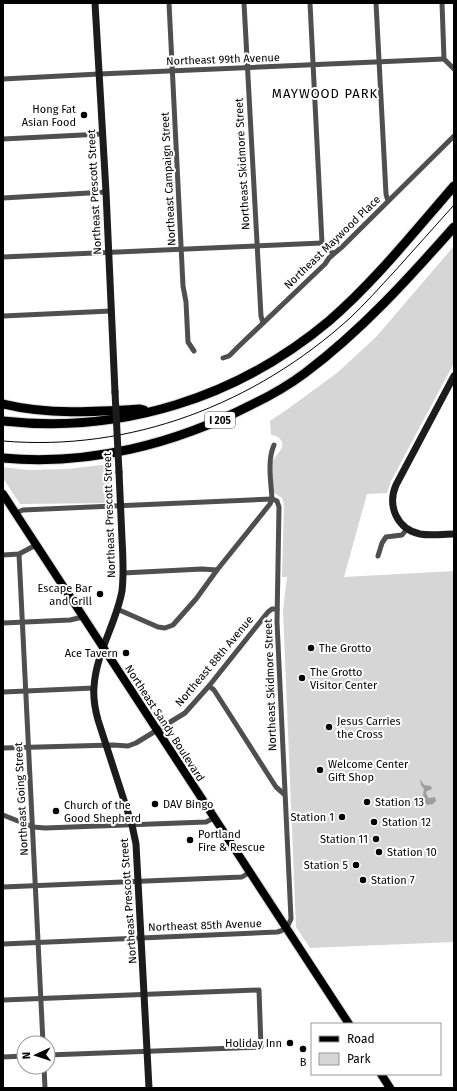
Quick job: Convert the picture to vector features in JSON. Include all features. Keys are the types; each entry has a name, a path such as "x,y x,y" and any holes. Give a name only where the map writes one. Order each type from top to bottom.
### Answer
{"highway":[{"name":"I 205","path":"3,421 36,423 86,423 124,418 151,412 198,398 234,383 258,370 309,337 330,320 361,291 454,186"},
{"name":"I 205","path":"3,458 31,460 67,459 123,451 191,431 225,418 258,402 304,374 344,341 377,310 454,227"},
{"path":"3,404 33,409 69,412 140,409 151,412"}],"main road":[{"name":"Northeast Sandy Boulevard","path":"3,494 347,1023"},
{"path":"382,1075 390,1088"}],"street":[{"name":"Northeast Prescott Street","path":"95,3 106,192 123,573 122,590 97,668 94,688 96,713 132,825 136,844 149,1088"},
{"name":"Northeast Campaign Street","path":"169,3 183,286 186,302 188,342 194,351"},
{"name":"Northeast Skidmore Street","path":"244,3 260,316 263,322"},
{"path":"310,3 322,243"},
{"path":"376,3 386,194 388,201"},
{"path":"442,3 444,59 454,69"},
{"name":"Northeast 99th Avenue","path":"3,79 444,59"},
{"path":"3,139 102,134"},
{"name":"Northeast Maywood Place","path":"223,358 229,356 238,348 263,322 325,264 333,253 343,246 454,136"},
{"path":"3,198 106,192"},
{"path":"3,257 322,243 333,253"},
{"path":"3,316 111,311"},
{"path":"454,376 399,479 393,492 392,503 399,521 407,529 422,534 454,534"},
{"name":"Northeast Skidmore Street","path":"274,445 270,463 272,499 276,500 279,507 277,609 284,794 291,919 286,928"},
{"path":"16,513 22,510 272,499 270,504 217,570 196,599 173,625 168,628 158,627 117,609"},
{"path":"378,556 384,539 388,536 402,535 407,529"},
{"path":"3,555 19,554 36,545"},
{"name":"Northeast Going Street","path":"19,554 43,1035"},
{"path":"123,573 202,569 217,570"},
{"name":"Northeast 88th Avenue","path":"3,748 133,745 185,713 209,686 268,612 272,609 277,609"},
{"path":"3,623 70,620 83,617"},
{"path":"209,686 214,690 276,786 284,794"},
{"path":"3,692 94,688"},
{"path":"3,815 32,828 206,822 214,818"},
{"path":"3,887 242,877 250,872"},
{"name":"Northeast 85th Avenue","path":"3,944 280,932 286,928"},
{"path":"3,1000 259,990 262,1046 56,1055"},
{"path":"3,1057 16,1056"},
{"path":"44,1075 45,1088"}],"green space":[{"path":"454,246 454,363 391,481 387,493 367,494 344,577 454,571 454,942 310,948 296,927 283,610 287,577 282,577 284,504 282,498 273,492 272,469 273,460 282,448 282,441 278,437 271,435 270,421 337,373 376,337"},
{"path":"110,464 111,503 20,504 3,478 3,467 27,470 67,469"}],"shaded area":[{"path":"420,779 424,785 431,786 432,789 426,793 429,798 435,797 436,801 433,804 427,805 424,802 424,789 421,785"}],"tram line":[{"path":"3,441 51,442 98,439 144,430 189,416 232,398 274,375 313,348 350,318 367,302 454,205"}],"place":[{"name":"Hong Fat Asian Food","path":"84,115"},
{"name":"Escape Bar and Grill","path":"100,594"},
{"name":"The Grotto","path":"311,648"},
{"name":"Ace Tavern","path":"126,653"},
{"name":"The Grotto Visitor Center","path":"302,678"},
{"name":"Jesus Carries the Cross","path":"329,727"},
{"name":"Welcome Center Gift Shop","path":"320,770"},
{"name":"Station 13","path":"367,802"},
{"name":"DAV Bingo","path":"155,804"},
{"name":"Church of the Good Shepherd","path":"56,811"},
{"name":"Station 1","path":"342,817"},
{"name":"Station 12","path":"374,822"},
{"name":"Station 11","path":"376,839"},
{"name":"Portland Fire & Rescue","path":"190,840"},
{"name":"Station 10","path":"379,852"},
{"name":"Station 5","path":"356,865"},
{"name":"Station 7","path":"363,880"},
{"name":"Holiday Inn","path":"290,1043"},
{"name":"B","path":"303,1049"}],"district":[{"name":"MAYWOOD PARK","path":"325,93"}]}
